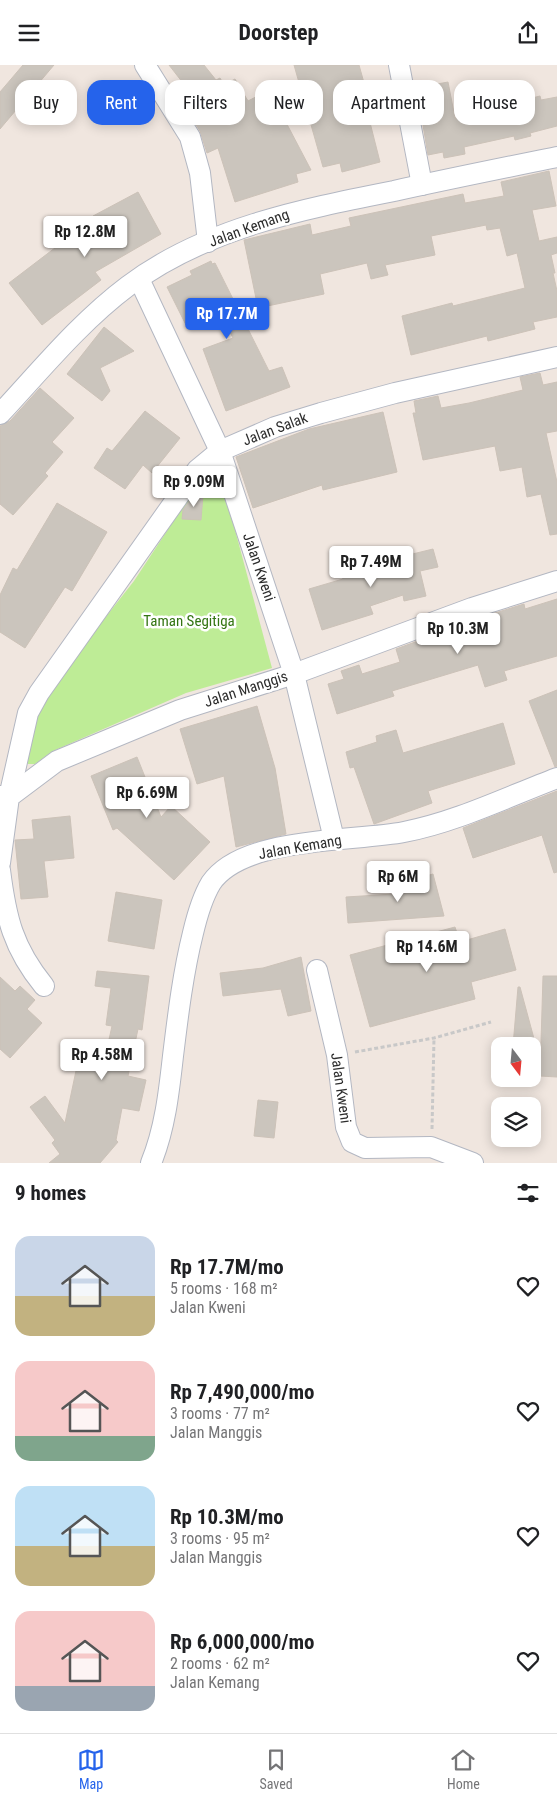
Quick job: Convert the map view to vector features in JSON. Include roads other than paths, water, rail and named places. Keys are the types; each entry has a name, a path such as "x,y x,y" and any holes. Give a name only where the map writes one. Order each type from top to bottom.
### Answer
{"street":[{"path":"145,65 190,137 200,173 208,242"},
{"path":"399,65 422,185"},
{"name":"Jalan Kemang","path":"0,414 94,313 139,279 208,242 257,223 299,210 557,157"},
{"name":"Jalan Kweni","path":"139,279 220,451 294,674 334,839"},
{"name":"Jalan Salak","path":"5,797 28,713 39,693 197,470 220,451 276,427 321,413 395,393 557,357"},
{"name":"Jalan Manggis","path":"5,797 57,761 180,710 294,674 472,608 557,581"},
{"name":"Jalan Kemang","path":"151,1163 158,1146 168,1101 178,1017 193,935 201,905 211,883 226,868 244,858 283,847 334,839 404,832 452,818 557,778"},
{"path":"0,863 5,797"},
{"path":"0,870 10,928 26,963 44,986"},
{"name":"Jalan Kweni","path":"317,970 337,1055 346,1127 350,1139 359,1147 381,1156 431,1147 473,1163"}],"park label":[{"name":"Taman Segitiga","path":"189,621"}]}
